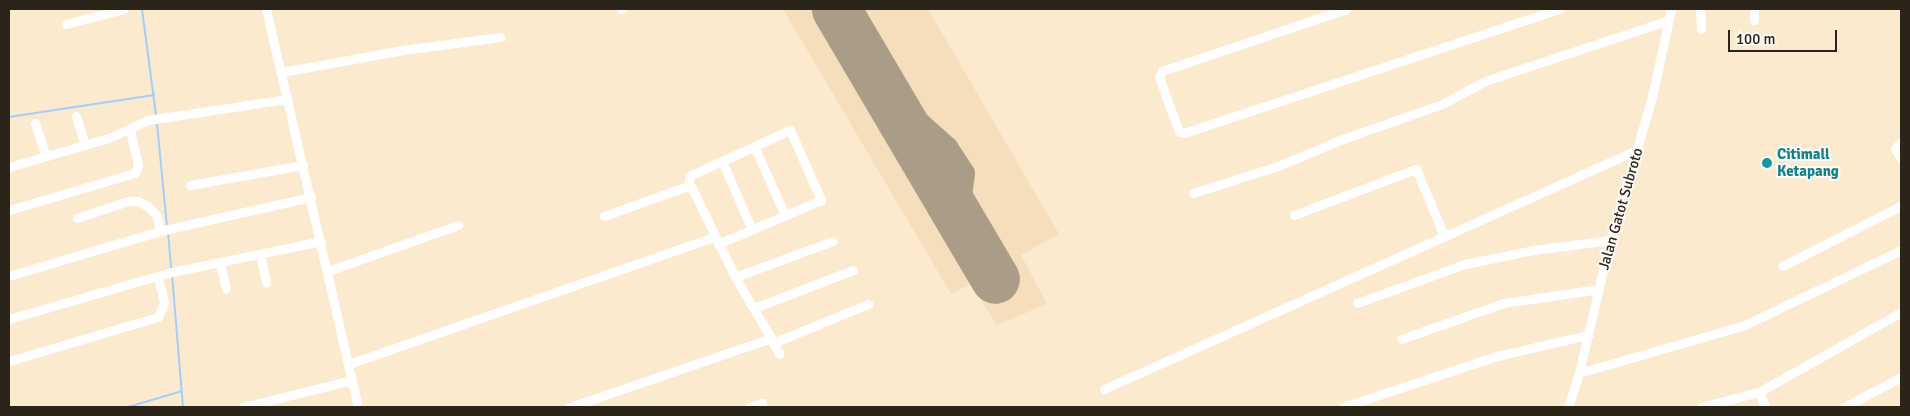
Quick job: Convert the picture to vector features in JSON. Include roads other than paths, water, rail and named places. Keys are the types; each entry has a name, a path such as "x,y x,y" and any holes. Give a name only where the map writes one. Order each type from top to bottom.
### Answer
{"street":[{"path":"66,24 124,9"},
{"path":"266,9 311,197 358,407"},
{"path":"1346,9 1162,71 1159,77 1182,133 1560,9"},
{"name":"Jalan Gatot Subroto","path":"1568,407 1579,373 1610,240 1639,149 1671,9"},
{"path":"1700,9 1701,29"},
{"path":"1754,9 1754,20"},
{"path":"1193,193 1278,166 1340,140 1442,104 1485,81 1669,20"},
{"path":"282,72 403,50 500,37"},
{"path":"9,167 85,145 130,129 148,120 170,115 287,99"},
{"path":"76,116 85,145"},
{"path":"35,123 46,156"},
{"path":"9,210 135,173 138,166 130,129"},
{"path":"349,364 716,241 752,230 821,200 790,130 689,176 689,187 696,195 716,241 734,277 754,308 779,354"},
{"path":"1901,142 1895,148 1901,158"},
{"path":"754,146 785,215"},
{"path":"1104,389 1639,149"},
{"path":"722,160 752,230"},
{"path":"190,184 303,165"},
{"path":"1294,215 1416,169 1444,236"},
{"path":"604,216 689,187"},
{"path":"9,276 160,231 311,197"},
{"path":"77,218 128,201 138,201 149,207 156,216 160,231"},
{"path":"1782,266 1901,206"},
{"path":"328,271 458,225"},
{"path":"1357,303 1465,264 1533,250 1610,240"},
{"path":"9,318 167,274 321,241"},
{"path":"734,277 833,241"},
{"path":"1579,373 1745,325 1901,250"},
{"path":"260,254 266,282"},
{"path":"220,262 226,288"},
{"path":"754,308 853,270"},
{"path":"9,361 158,317 164,303 167,274"},
{"path":"1401,339 1497,305 1599,289"},
{"path":"570,407 772,340 868,304"},
{"path":"1701,407 1759,392 1901,312"},
{"path":"1343,407 1493,357 1588,335"},
{"path":"1844,407 1901,377"},
{"path":"243,407 352,380"},
{"path":"1759,392 1765,407"},
{"path":"749,407 762,402"}],"waterway":[{"path":"142,9 156,115"},
{"path":"9,117 154,95"},
{"path":"157,123 167,227"},
{"path":"168,232 171,270"},
{"path":"172,274 183,407"},
{"path":"128,407 182,391"}],"place":[{"name":"Citimall Ketapang","path":"1767,163"}]}
